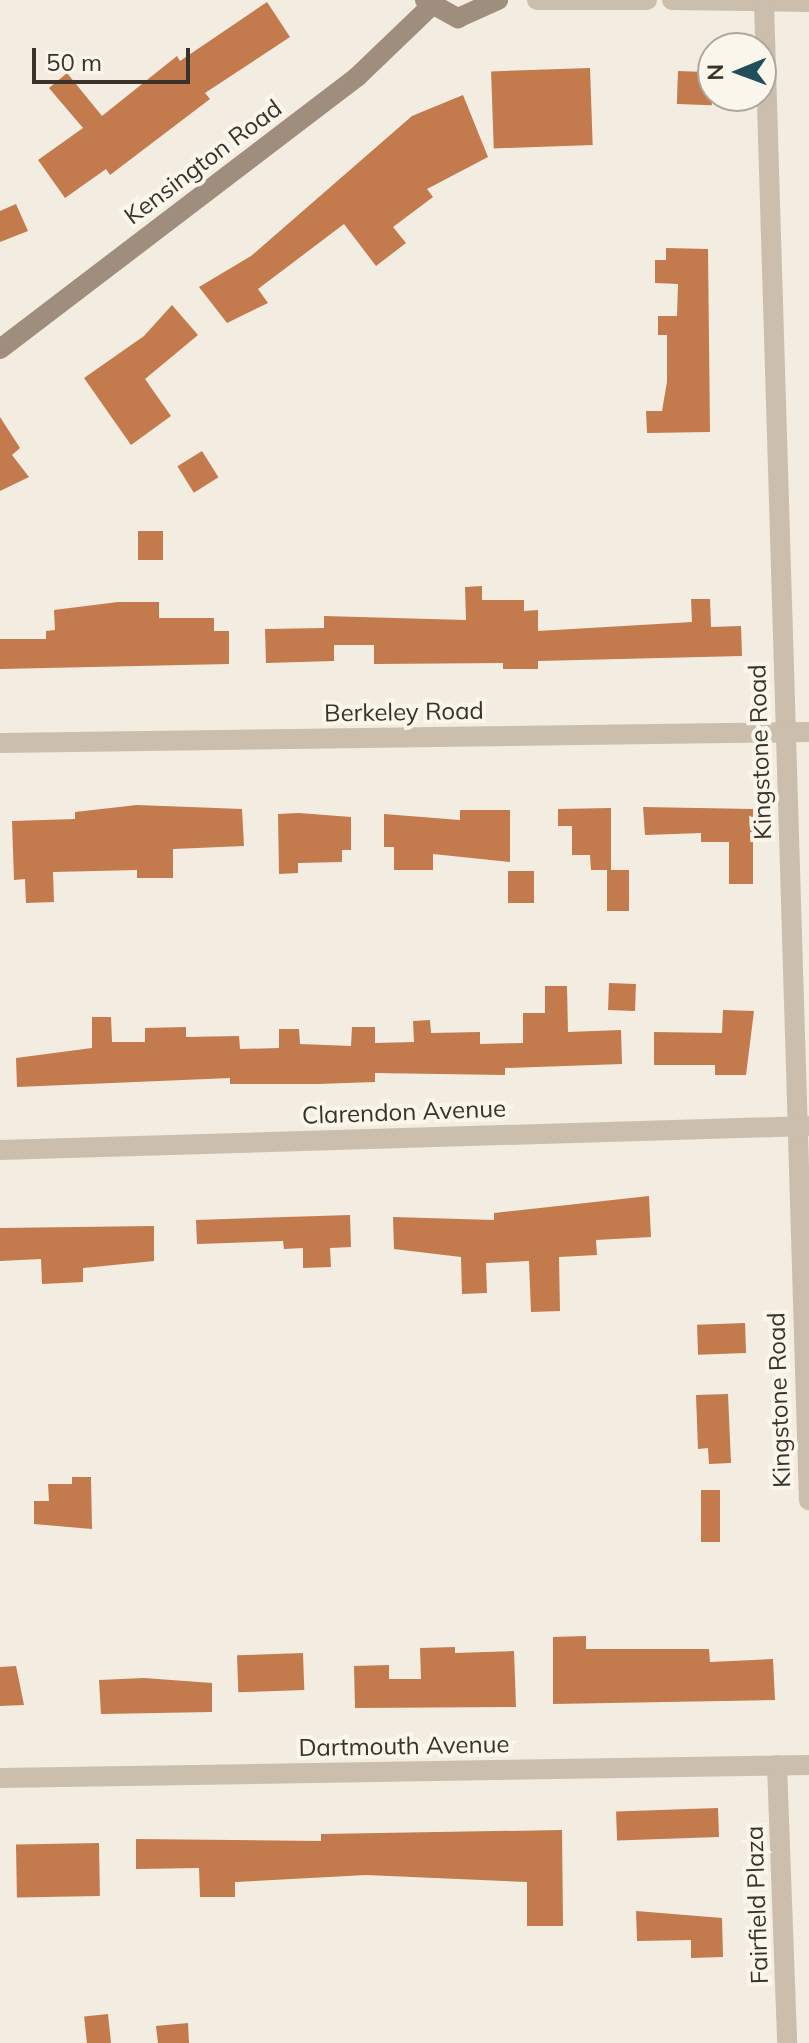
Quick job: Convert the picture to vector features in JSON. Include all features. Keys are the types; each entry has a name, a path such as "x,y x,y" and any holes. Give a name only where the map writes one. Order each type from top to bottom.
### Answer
{"street":[{"path":"428,3 472,17 498,0"},
{"path":"537,0 647,0"},
{"path":"672,0 809,2"},
{"name":"Kensington Road","path":"0,349 357,77 428,3"},
{"name":"Kingstone Road","path":"764,3 785,733 802,1126 809,1500"},
{"name":"Berkeley Road","path":"0,743 809,732"},
{"name":"Clarendon Avenue","path":"0,1150 802,1126"},
{"name":"Fairfield Plaza","path":"777,1765 787,2043"},
{"name":"Dartmouth Avenue","path":"0,1778 809,1765"}],"building":[{"path":"267,2 290,37 205,93 210,99 110,175 106,169 65,198 38,160 83,128 49,88 67,73 102,116 177,56 180,61"},
{"path":"590,68 593,145 494,148 491,71"},
{"path":"678,71 697,72 697,105 677,104"},
{"path":"463,95 488,157 427,189 433,197 393,227 406,243 376,266 344,224 258,289 268,303 227,323 199,287 251,256 412,116"},
{"path":"16,204 28,231 0,242 0,211"},
{"path":"666,248 708,249 710,432 647,433 646,411 662,411 667,382 667,335 658,335 658,316 677,316 678,284 655,283 655,260 666,260"},
{"path":"172,305 198,335 145,379 171,416 131,445 84,378 144,336"},
{"path":"0,417 20,448 12,455 29,477 0,491"},
{"path":"202,451 218,477 194,493 177,466"},
{"path":"138,531 163,531 163,560 138,560"},
{"path":"482,586 482,600 524,600 524,611 538,610 538,631 692,622 691,599 710,599 711,627 741,626 742,656 538,661 538,669 503,669 503,663 374,664 374,645 334,645 334,661 266,663 265,629 324,628 324,616 466,620 465,587"},
{"path":"118,602 159,602 159,618 214,618 214,631 229,631 229,664 0,669 0,639 46,639 46,631 55,630 54,610"},
{"path":"137,805 242,809 244,846 173,849 173,878 137,878 137,870 53,872 54,902 26,903 25,879 14,880 12,821 75,819 75,812"},
{"path":"643,807 753,809 753,884 729,884 729,842 701,842 701,833 645,835"},
{"path":"611,808 611,870 591,870 590,855 572,855 572,826 558,826 558,809"},
{"path":"460,810 510,810 510,862 433,854 433,870 394,870 394,847 384,847 384,814 460,820"},
{"path":"278,814 351,817 351,850 342,850 342,862 298,863 298,873 279,874"},
{"path":"607,870 629,870 629,911 607,911"},
{"path":"508,871 534,871 534,903 508,903"},
{"path":"609,983 636,984 635,1011 608,1010"},
{"path":"545,986 567,986 568,1032 621,1030 622,1064 505,1068 505,1075 375,1073 375,1082 230,1084 230,1078 17,1087 16,1058 92,1048 92,1017 111,1017 112,1042 145,1042 145,1028 186,1027 186,1037 239,1036 240,1049 279,1048 279,1029 299,1029 300,1044 351,1046 352,1027 375,1027 375,1043 414,1042 413,1021 430,1020 431,1033 480,1032 480,1044 523,1043 523,1013 545,1013"},
{"path":"723,1010 754,1011 746,1075 715,1075 715,1065 654,1065 654,1032 722,1033"},
{"path":"649,1196 651,1237 596,1240 597,1255 559,1257 560,1311 531,1312 529,1261 486,1263 487,1293 462,1294 461,1257 394,1249 393,1217 494,1220 494,1213"},
{"path":"350,1215 351,1247 330,1248 331,1267 303,1268 303,1248 284,1249 283,1241 197,1244 196,1220"},
{"path":"154,1226 154,1261 83,1268 83,1282 42,1284 41,1259 0,1261 0,1228"},
{"path":"745,1323 746,1353 698,1355 697,1325"},
{"path":"728,1394 731,1463 709,1464 708,1448 698,1449 696,1395"},
{"path":"72,1477 91,1477 92,1529 34,1524 34,1501 49,1501 48,1484 72,1484"},
{"path":"701,1490 720,1490 720,1542 701,1542"},
{"path":"586,1636 586,1649 709,1649 710,1662 773,1659 775,1700 553,1704 553,1637"},
{"path":"455,1647 455,1653 514,1651 516,1707 355,1708 354,1666 389,1665 389,1679 421,1679 420,1648"},
{"path":"303,1653 304,1690 238,1692 237,1655"},
{"path":"16,1666 24,1705 0,1706 0,1667"},
{"path":"144,1678 212,1683 212,1712 101,1714 99,1680"},
{"path":"718,1808 719,1837 617,1841 616,1812"},
{"path":"562,1830 563,1926 527,1926 527,1882 366,1875 235,1882 235,1897 200,1897 199,1868 136,1869 136,1839 321,1841 321,1834"},
{"path":"99,1843 100,1896 17,1897 16,1844"},
{"path":"636,1911 722,1918 723,1957 691,1958 691,1940 637,1941"},
{"path":"108,2014 111,2043 87,2043 84,2017"},
{"path":"188,2023 189,2043 158,2043 156,2026"}]}
